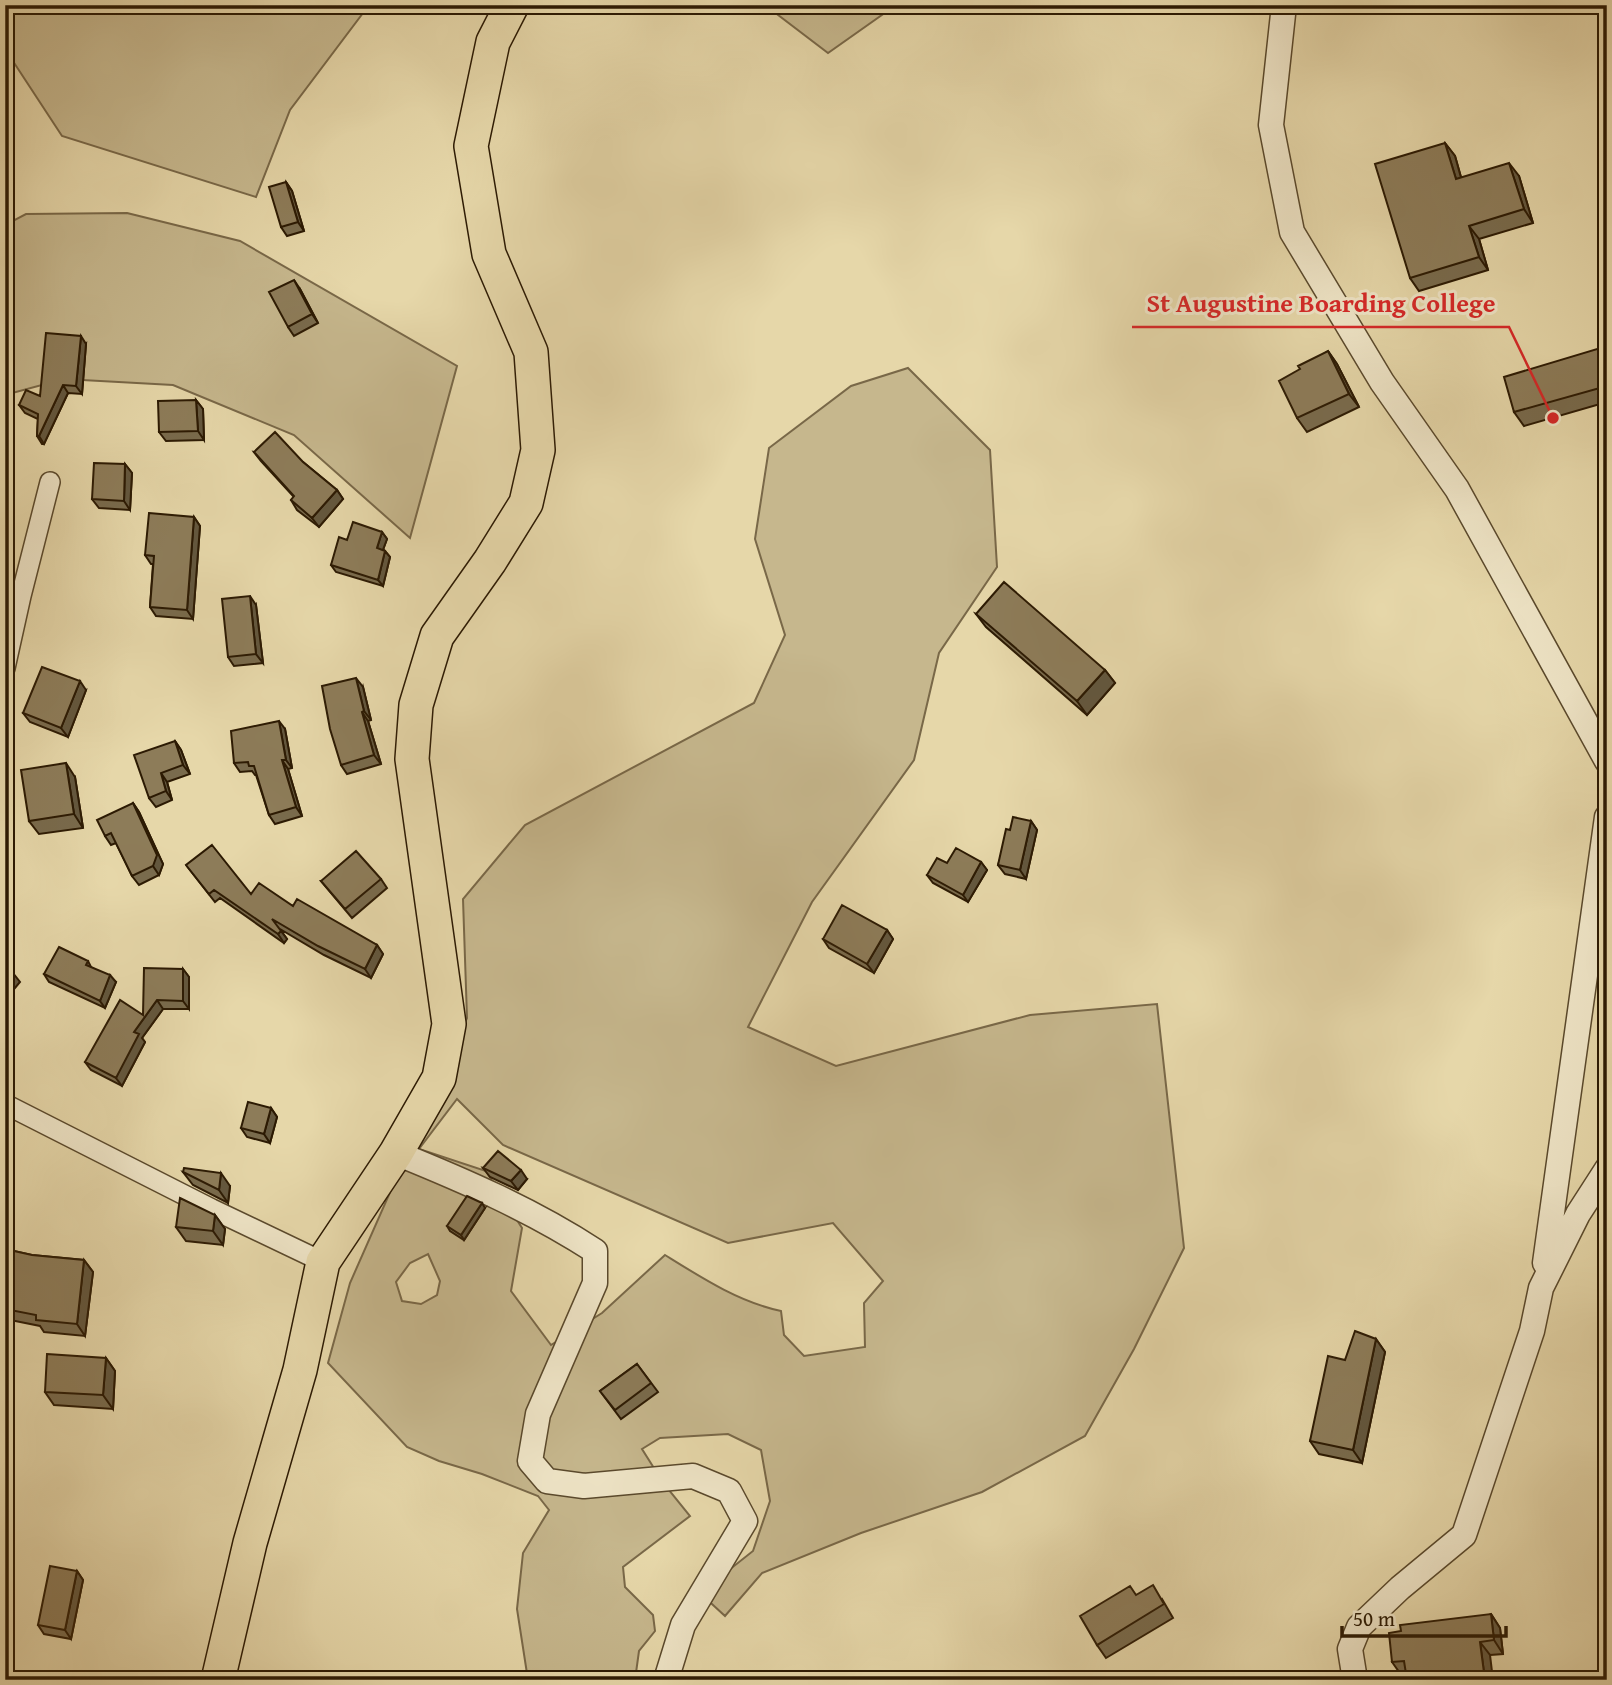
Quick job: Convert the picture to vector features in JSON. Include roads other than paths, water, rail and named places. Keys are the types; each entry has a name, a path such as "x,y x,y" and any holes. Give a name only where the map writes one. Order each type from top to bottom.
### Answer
{"highway":[{"path":"218,1680 250,1543 300,1370 323,1262 396,1153 439,1078 449,1024 412,759 416,705 437,636 490,561 526,503 538,450 531,352 489,254 471,146 493,42 512,5"}],"street":[{"path":"1284,5 1271,125 1292,232 1382,382 1457,489 1607,761"},
{"path":"5,668 50,482"},
{"path":"1355,1680 1350,1649 1359,1627 1400,1588 1464,1535 1532,1331 1558,1180 1607,817"},
{"path":"5,1104 323,1262"},
{"path":"396,1153 475,1185 556,1226 595,1251 595,1283 538,1414 530,1461 547,1481 584,1486 693,1476 729,1491 745,1521 683,1625 666,1680"},
{"path":"1541,1288 1578,1214 1607,1169"}],"place":[{"name":"St Augustine Boarding College","path":"1553,418"}]}
